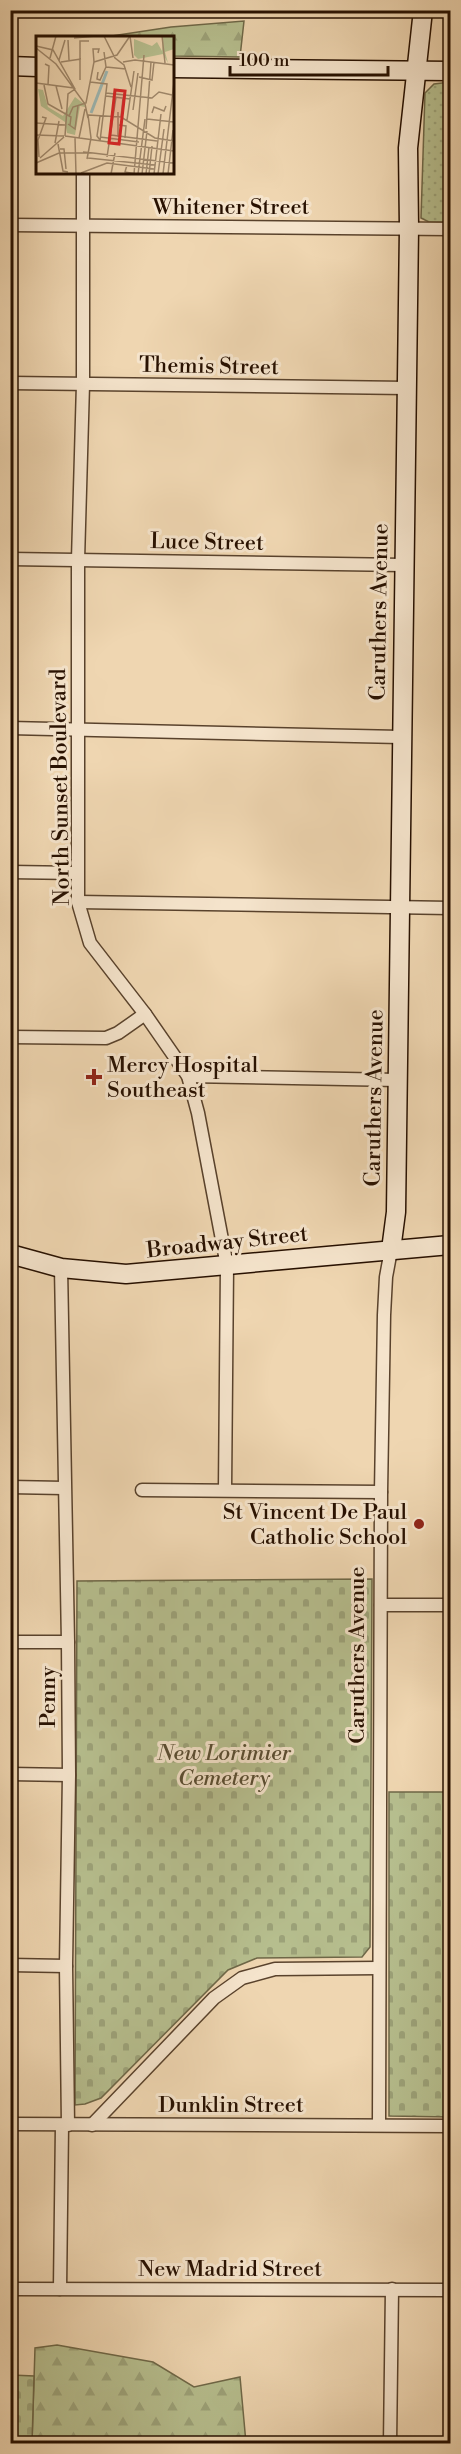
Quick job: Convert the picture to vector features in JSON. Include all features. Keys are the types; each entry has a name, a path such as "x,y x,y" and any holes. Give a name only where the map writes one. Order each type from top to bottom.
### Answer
{"street":[{"name":"Caruthers Avenue","path":"379,2125 381,1492 386,1277 396,1212 401,907 400,737 409,228 408,148 423,10"},
{"path":"10,66 36,67"},
{"path":"174,68 450,71"},
{"name":"North Sunset Boulevard","path":"83,174 83,384 78,560 78,902 90,943 145,1014 188,1076 198,1113 227,1266 225,1490"},
{"name":"Whitener Street","path":"10,225 450,229"},
{"name":"Themis Street","path":"10,383 407,388"},
{"name":"Luce Street","path":"10,559 403,565"},
{"path":"10,728 400,737"},
{"path":"10,872 77,873"},
{"path":"78,902 450,908"},
{"path":"10,1037 106,1038 118,1033 145,1014"},
{"path":"188,1076 398,1080"},
{"name":"Broadway Street","path":"10,1254 60,1268 126,1274 450,1245"},
{"name":"Penny","path":"60,1268 69,1775 65,2125 60,2289"},
{"path":"10,1487 64,1488"},
{"path":"142,1490 381,1492"},
{"path":"381,1605 450,1605"},
{"path":"10,1642 68,1642"},
{"path":"10,1774 69,1775"},
{"path":"10,1965 66,1966"},
{"path":"92,2125 214,1998 242,1978 274,1969 378,1968"},
{"name":"Dunklin Street","path":"10,2124 450,2126"},
{"name":"New Madrid Street","path":"10,2289 450,2290"},
{"path":"390,2444 392,2289"}],"green space":[{"path":"244,21 240,57 174,56 174,36 112,36 171,27"},
{"path":"450,82 450,222 429,222 421,218 425,93 434,84"},
{"name":"New Lorimier Cemetery","path":"372,1579 370,1947 362,1957 257,1958 228,1970 101,2098 75,2105 77,1581"},
{"path":"389,1792 450,1792 450,2117 389,2116"},
{"path":"57,2345 153,2362 194,2387 240,2377 246,2443 32,2443 35,2348"},
{"path":"11,2375 34,2376 32,2443 11,2443"}],"place":[{"name":"Mercy Hospital Southeast","path":"94,1077"},
{"name":"St Vincent De Paul Catholic School","path":"419,1524"}]}
